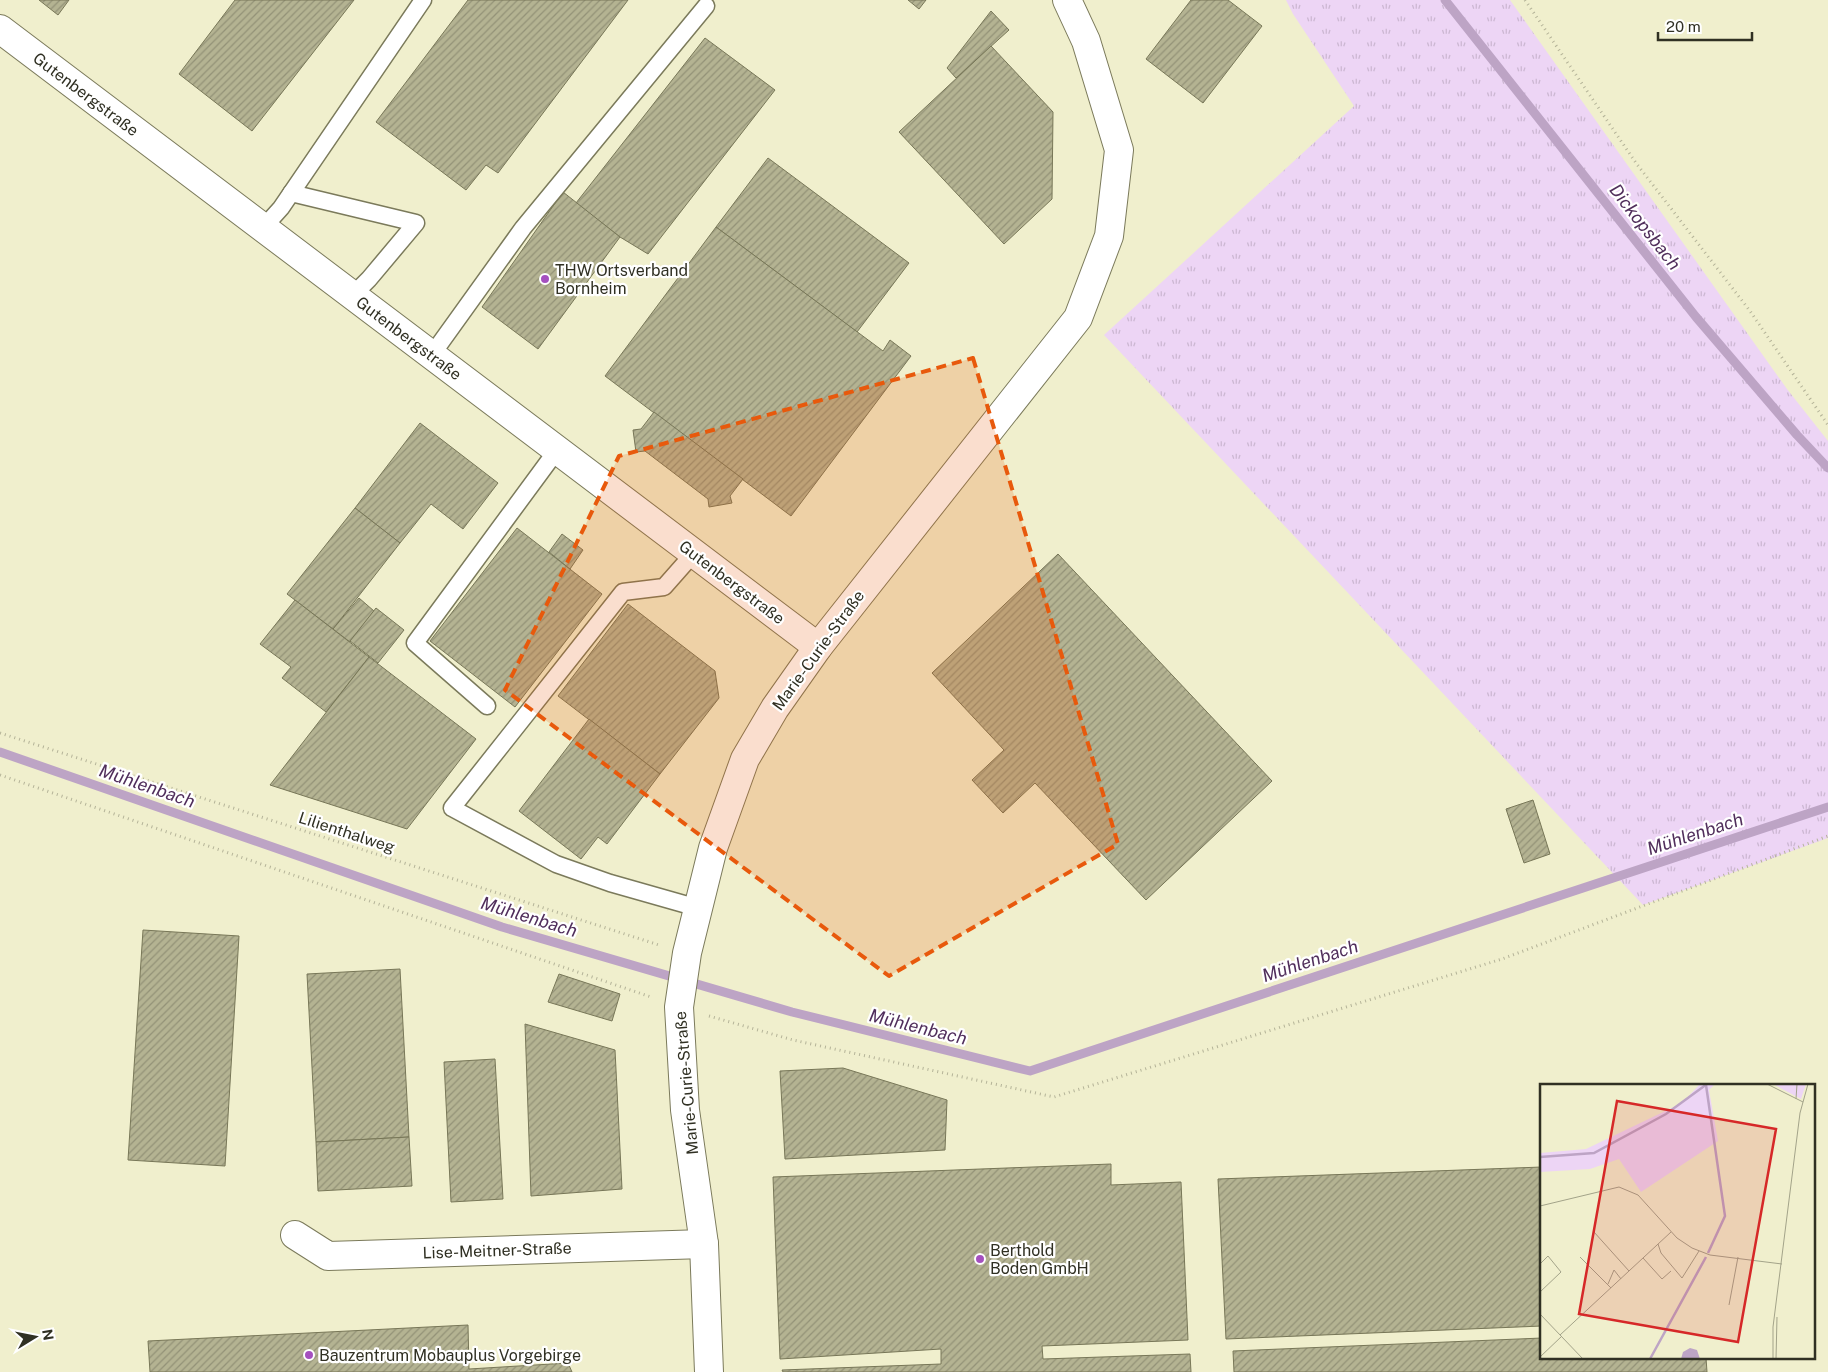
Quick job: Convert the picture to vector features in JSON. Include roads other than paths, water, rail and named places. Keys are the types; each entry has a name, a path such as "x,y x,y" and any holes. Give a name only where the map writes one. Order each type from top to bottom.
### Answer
{"street":[{"name":"Marie-Curie-Straße","path":"709,1372 704,1244 685,1110 679,1007 687,954 698,908 714,848 745,759 775,708 818,646 1078,318 1109,236 1119,150 1086,41 1067,0"},
{"name":"Gutenbergstraße","path":"0,29 431,356 818,646"},
{"name":"Lise-Meitner-Straße","path":"295,1235 328,1256 704,1244"}],"lane":[{"path":"263,228 291,194 423,0"},
{"path":"431,356 523,228 706,6"},
{"path":"291,194 416,224 353,296"},
{"path":"487,706 415,643 557,450"},
{"path":"694,553 664,587 623,592 452,808 556,864 610,883 698,908"}],"waterway":[{"name":"Dickopsbach","path":"1445,0 1696,317 1797,435 1828,468"},
{"name":"Mühlenbach","path":"0,752 502,927 792,1012 1030,1071 1828,807"}],"place":[{"name":"THW Ortsverband Bornheim","path":"545,279"},
{"name":"Berthold Boden GmbH","path":"980,1259"},
{"name":"Bauzentrum Mobauplus Vorgebirge","path":"309,1355"}]}
